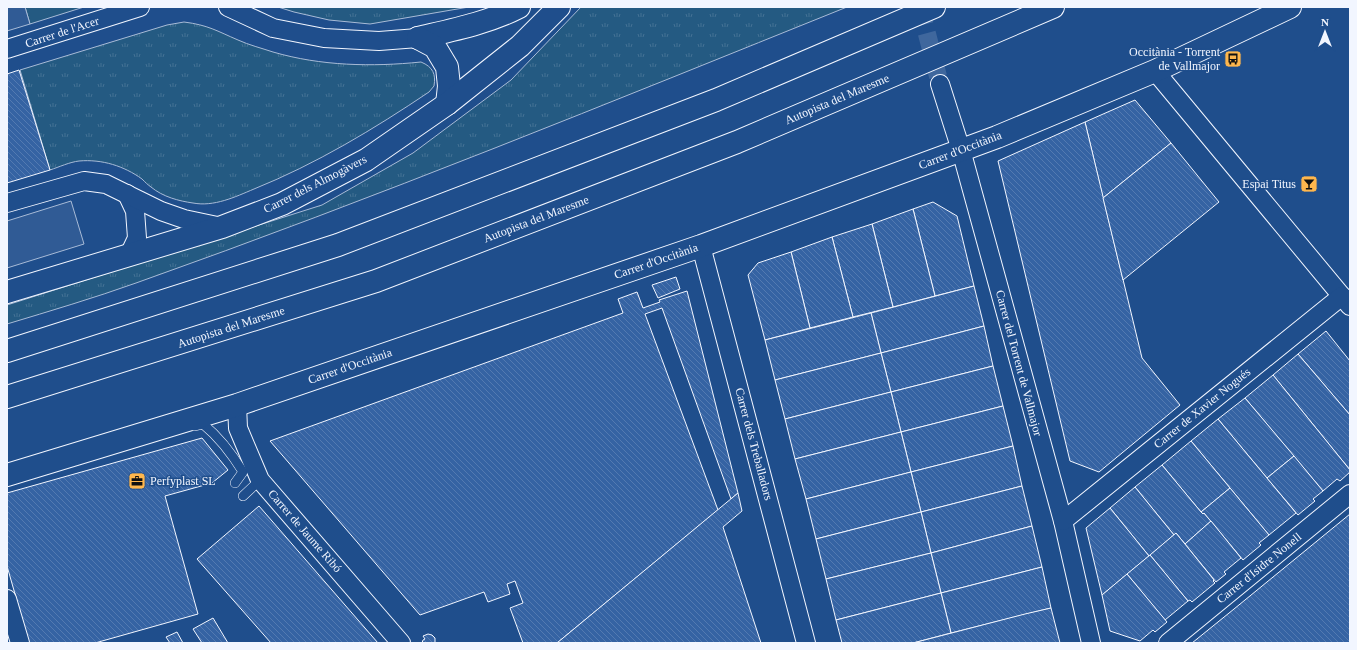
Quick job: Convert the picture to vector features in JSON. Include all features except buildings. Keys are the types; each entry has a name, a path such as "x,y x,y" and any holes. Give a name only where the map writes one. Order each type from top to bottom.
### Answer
{"main road":[{"path":"418,38 462,28 508,13 519,7"},
{"name":"Carrer dels Almogàvers","path":"7,292 222,227 282,204 366,160 447,104 520,46 559,7"},
{"path":"7,351 338,246 716,100 934,7"},
{"name":"Autopista del Maresme","path":"7,397 376,281 737,142 1053,7"},
{"name":"Carrer d'Occitània","path":"7,475 237,405 701,246 961,150 1155,70 1290,7"},
{"path":"418,38 435,47 448,67 449,86 447,104"}],"street":[{"name":"Carrer de l'Acer","path":"7,49 140,7"},
{"path":"228,7 273,28 324,38 379,41 418,38"},
{"path":"1155,70 1346,301"},
{"name":"Carrer del Torrent de Vallmajor","path":"940,84 961,150 1063,520 1091,643"},
{"path":"7,203 84,181 106,184 161,212 184,219 222,227"},
{"path":"127,194 135,210 138,238 129,255"},
{"name":"Carrer dels Treballadors","path":"701,246 806,643"},
{"name":"Carrer de Xavier Nogués","path":"1063,520 1346,301"},
{"name":"Carrer de Jaume Ribó","path":"237,405 238,428 260,480 401,643"},
{"name":"Carrer d'Isidre Nonell","path":"1168,643 1350,494"},
{"path":"7,599 20,643"}],"lane":[{"path":"144,434 177,430 203,424 214,433 235,459 242,472 235,483"},
{"path":"243,496 260,480"}],"green space":[{"path":"25,7 84,7 30,24"},
{"path":"278,7 469,7 370,24 329,20"},
{"path":"581,7 847,7 493,149 226,251 120,289 7,324 7,305 322,205 413,153 511,80"},
{"path":"184,22 206,27 246,43 291,57 328,63 365,65 421,62 433,71 434,86 429,92 387,119 322,157 277,179 239,195 209,204 188,202 171,198 156,190 128,170 104,162 79,161 68,163 50,170 20,70 167,25"}],"shaded area":[{"path":"7,7 25,7 30,24 7,31"},
{"path":"71,201 84,244 7,268 7,221"}],"tunnel":[{"path":"920,7 940,84"}],"place":[{"name":"Occitània - Torrent de Vallmajor","path":"1233,59"},
{"name":"Espai Titus","path":"1309,184"},
{"name":"Perfyplast SL","path":"137,481"}]}
